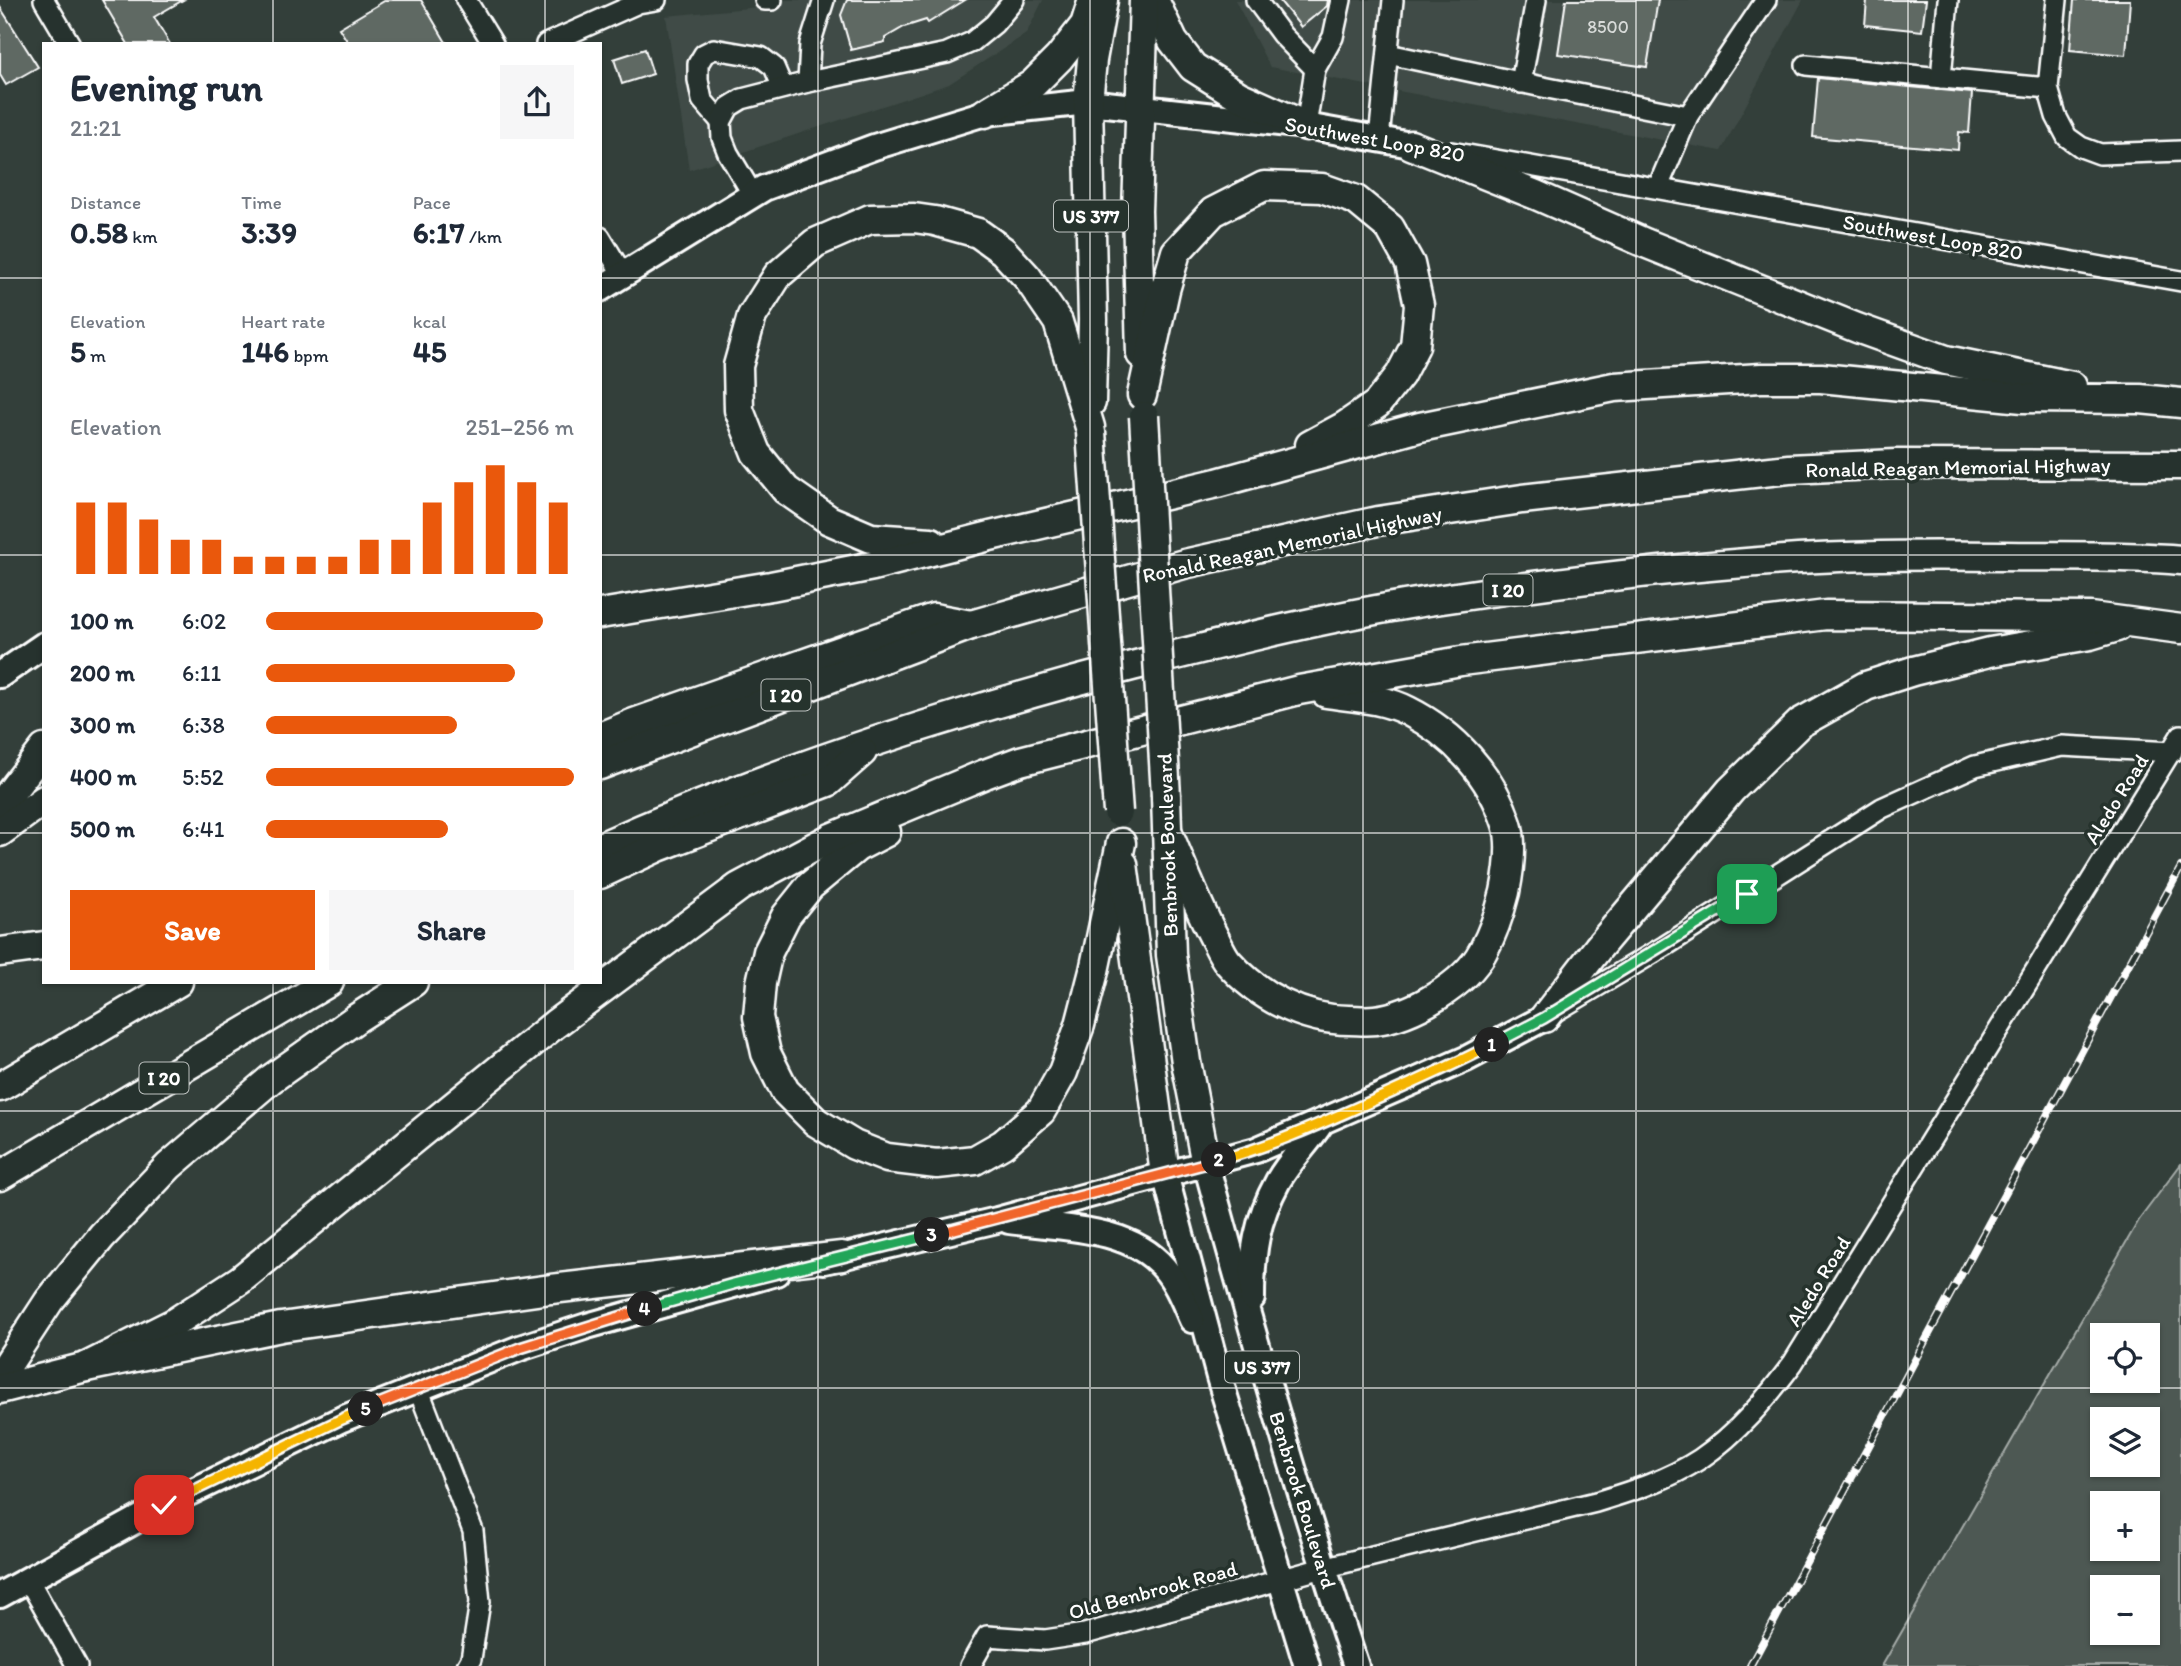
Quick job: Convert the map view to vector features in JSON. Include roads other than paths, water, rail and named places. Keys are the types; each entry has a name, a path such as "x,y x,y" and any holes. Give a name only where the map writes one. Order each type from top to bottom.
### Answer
{"highway":[{"path":"985,113 1033,84 1059,58 1085,25 1093,0"},
{"name":"Benbrook Boulevard","path":"1103,0 1092,60 1088,102 1094,320 1090,430 1121,843 1165,1174"},
{"name":"Benbrook Boulevard","path":"1144,0 1137,211 1143,405 1168,833 1171,955 1185,1062 1206,1164"},
{"path":"1154,0 1173,41 1193,67 1239,96 1306,126"},
{"path":"1410,145 1536,195 1657,248 1857,328 1946,360 2140,400"},
{"path":"1143,405 1162,302 1176,252 1213,212 1264,186 1322,188 1356,200 1390,228 1410,264 1419,305 1415,346 1400,375 1377,404 1283,463"},
{"path":"955,544 870,538 829,520 786,491 756,453 739,410 738,366 752,316 778,275 815,243 870,219 914,218 978,233 1003,251 1027,277 1058,323 1090,430"},
{"path":"602,614 784,584 873,566 955,544 1217,483 1420,427 1614,387 1761,378 1821,378 2023,398 2181,403"},
{"name":"Ronald Reagan Memorial Highway","path":"602,764 971,625 1184,564 1378,521 1521,499 1789,469 1896,464 2181,465"},
{"name":"I 20","path":"602,846 670,816 874,741 1033,692 1181,654 1354,615 1441,599 1643,572 1802,559 1938,555 2170,559"},
{"path":"86,1367 174,1323 240,1280 555,1024 739,887 831,838 1020,761 1299,690 1461,661 1826,615 2091,617 2181,629"},
{"path":"602,736 934,618 971,625"},
{"path":"1544,1018 1598,948 1731,790 1800,723 1866,686 1913,671 1990,652 2090,635 2131,624"},
{"path":"1168,833 1203,917 1227,961 1258,990 1296,1011 1334,1020 1377,1020 1420,1007 1456,984 1482,953 1500,912 1510,870 1508,826 1489,782 1466,754 1434,727 1407,710 1372,699 1299,690"},
{"path":"602,873 658,847 828,782 874,741"},
{"path":"0,806 42,752"},
{"path":"985,774 949,801 857,848 838,863 810,886 786,916 768,952 761,983 758,1017 766,1053 785,1091 816,1122 854,1145 887,1158 937,1164 975,1160 1003,1144 1041,1111 1063,1072 1080,1025 1121,843"},
{"path":"0,832 42,801"},
{"path":"0,953 42,946"},
{"path":"0,1087 175,984"},
{"name":"I 20","path":"0,1176 326,984"},
{"path":"0,1376 49,1301 102,1236 169,1166 271,1079 410,984"},
{"path":"0,1389 86,1367 281,1327 551,1289 842,1256"}],"main road":[{"name":"Southwest Loop 820","path":"602,288 764,188 874,147 985,113 1088,102 1306,126 1410,145"},
{"path":"0,675 42,646"},
{"path":"0,1595 164,1505 342,1419 520,1348 733,1284 998,1220 1256,1150 1466,1059 1544,1018"},
{"path":"1253,1338 1252,1261 1263,1214 1279,1180 1321,1123"},
{"name":"Benbrook Boulevard","path":"1206,1164 1253,1338 1323,1568 1356,1666"},
{"name":"Benbrook Boulevard","path":"1165,1174 1219,1377 1307,1666"},
{"path":"998,1220 1106,1234 1140,1247 1153,1256 1175,1284 1219,1377"}],"street":[{"path":"44,0 69,42"},
{"path":"466,0 491,42"},
{"path":"555,42 577,37 638,3 656,0"},
{"path":"808,82 810,44 824,0"},
{"path":"753,195 727,153 722,138 721,122 729,107 742,99 783,88 947,53 972,42 994,24 1014,0"},
{"path":"1256,0 1282,35 1315,69"},
{"path":"1306,126 1315,69 1333,37 1341,0"},
{"path":"1379,139 1393,0"},
{"path":"1521,83 1536,0"},
{"path":"1658,187 1688,116 1766,0"},
{"path":"1941,78 1948,0"},
{"path":"2057,0 2048,88 2056,116 2067,137 2081,147 2100,154 2181,151"},
{"path":"721,122 702,100 698,64 704,54 714,49 761,57 774,67 783,88"},
{"path":"1388,54 1688,116"},
{"path":"1805,65 2048,88"},
{"name":"Southwest Loop 820","path":"1410,145 2181,281"},
{"path":"602,240 623,275"},
{"path":"1544,1018 1665,946 1882,808 1975,766 2062,746 2176,744"},
{"name":"Aledo Road","path":"1280,1580 1596,1502 1637,1489 1699,1460 1735,1431 1762,1404 1794,1363 2176,744"},
{"path":"418,1388 473,1531 480,1602 471,1659 467,1666"},
{"path":"29,1579 77,1666"},
{"name":"Old Benbrook Road","path":"970,1666 987,1636 1045,1640 1085,1634 1280,1580"}],"railway":[{"path":"1750,1666 2181,867"}]}
